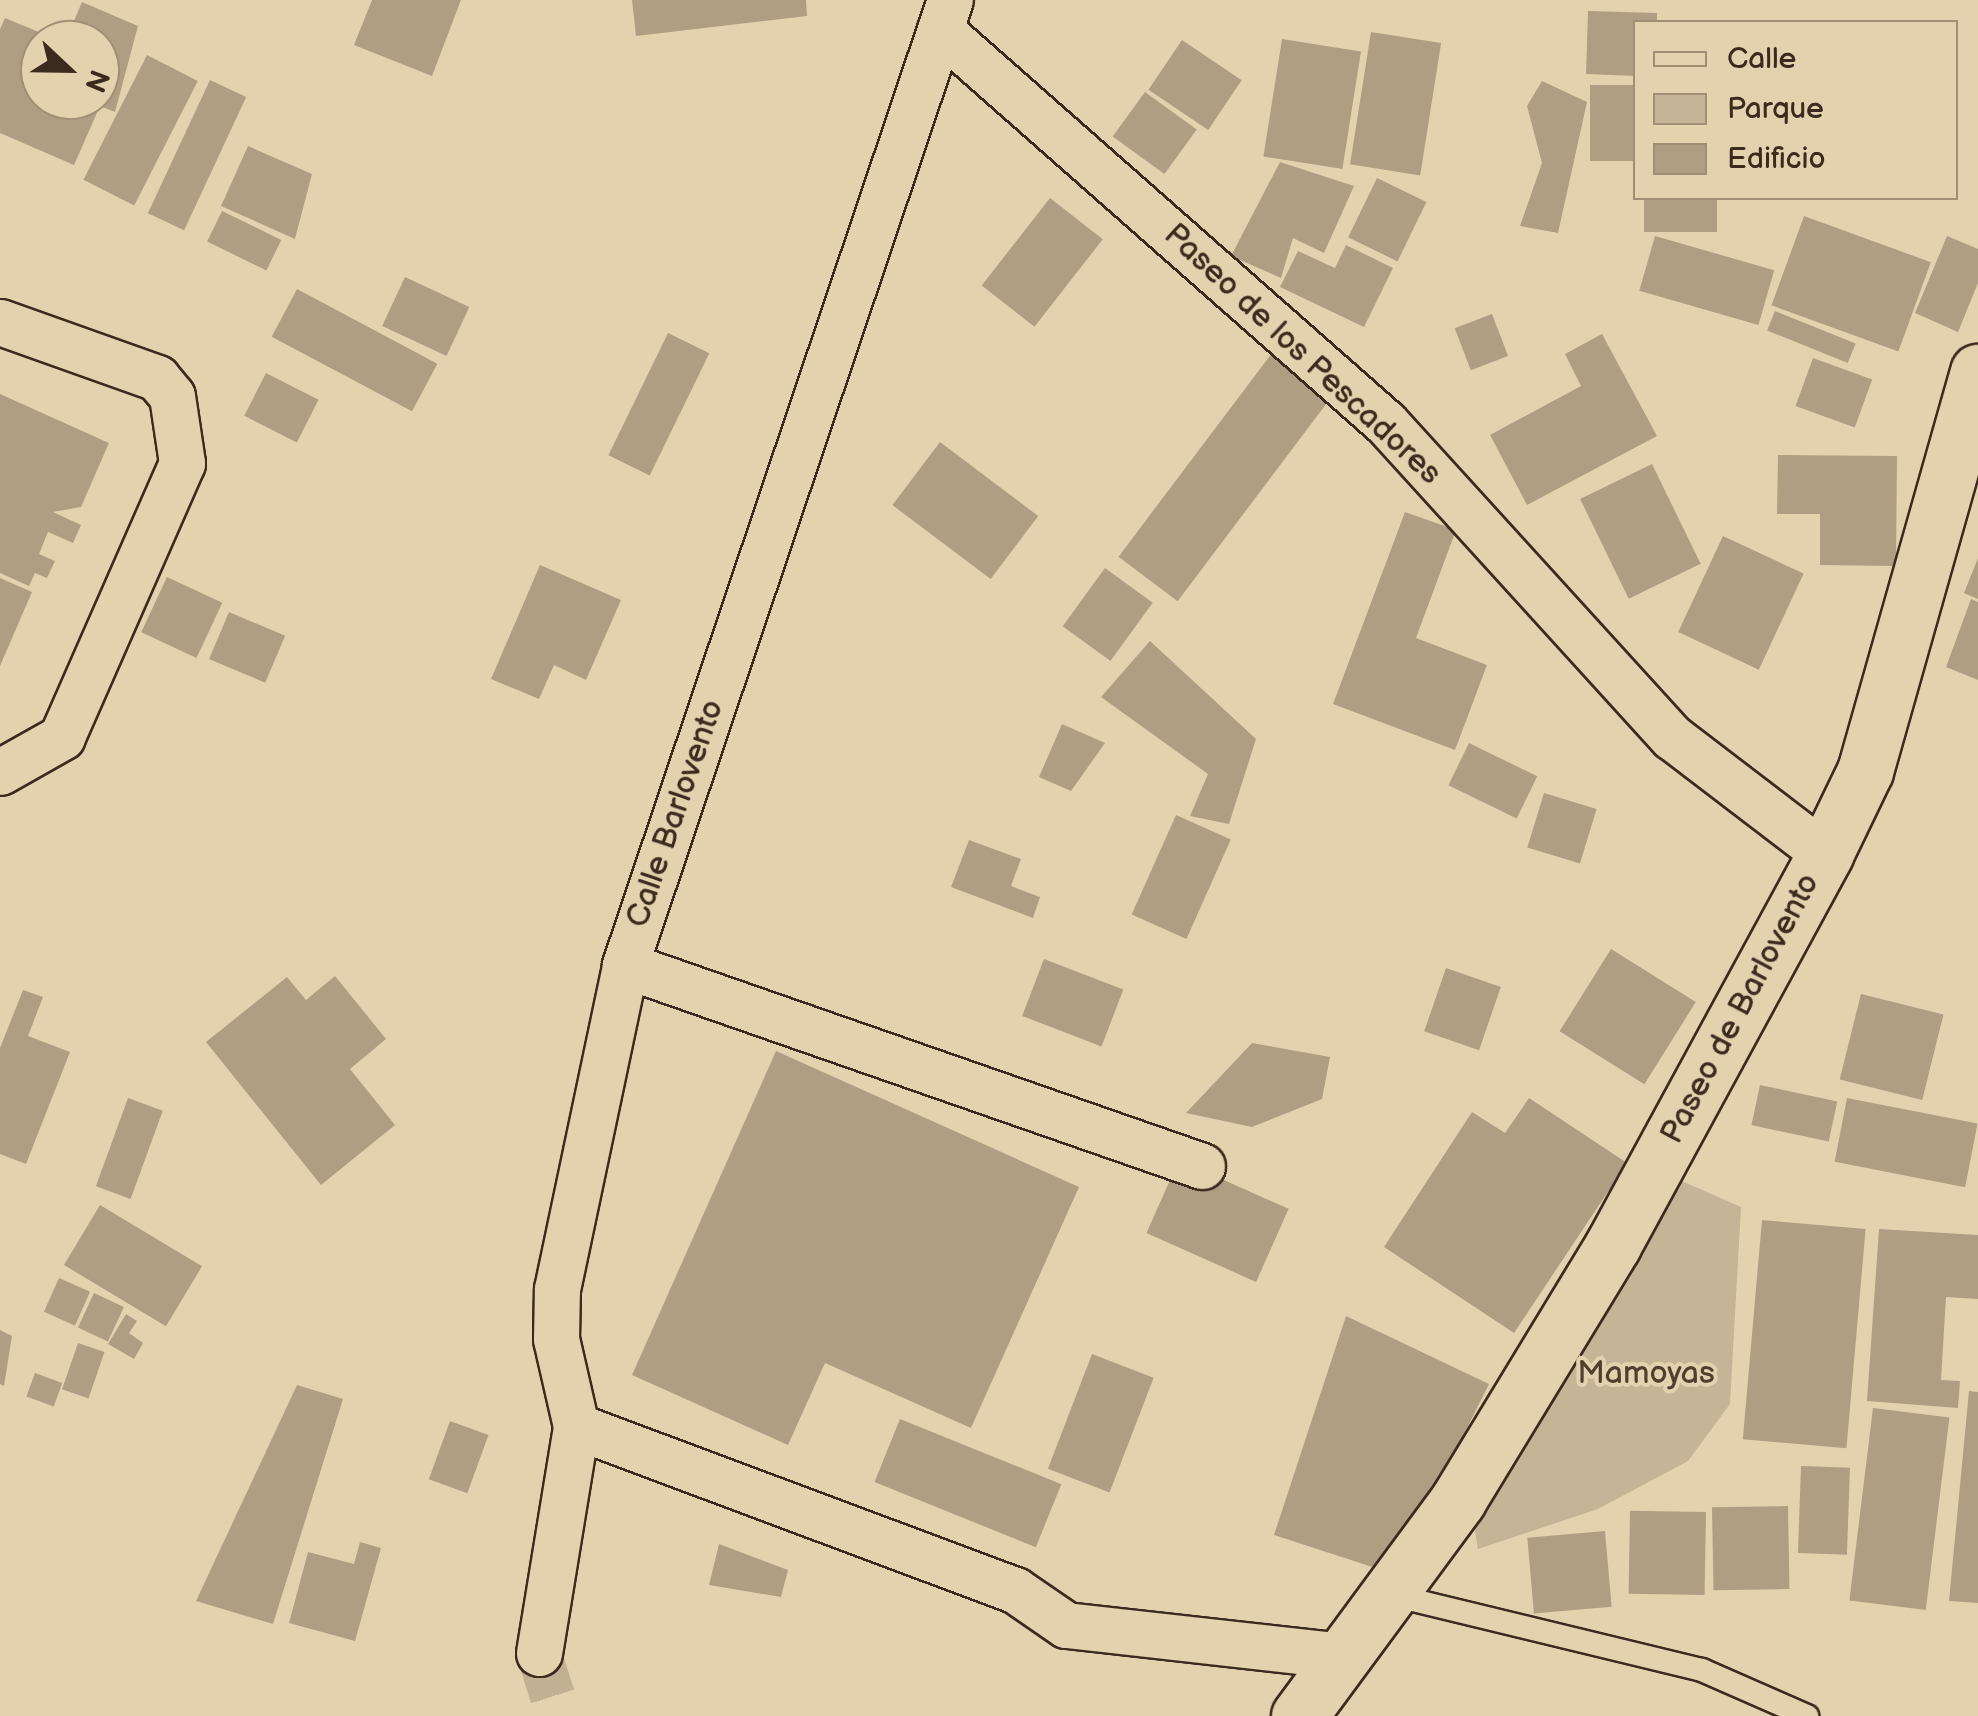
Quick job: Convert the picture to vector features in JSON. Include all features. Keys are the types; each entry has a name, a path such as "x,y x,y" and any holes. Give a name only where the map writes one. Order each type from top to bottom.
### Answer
{"street":[{"name":"Paseo de los Pescadores","path":"945,15 1386,422 1672,737 1825,854"},
{"name":"Calle Barlovento","path":"539,1653 576,1426 556,1340 557,1290 625,965 945,15"},
{"path":"0,322 157,378 172,396 182,463 62,737 0,772"},
{"name":"Paseo de Barlovento","path":"1299,1716 1392,1595 1613,1245 1825,854 1864,771 1978,372"},
{"path":"625,965 1202,1166"},
{"path":"576,1426 1014,1590 1066,1625 1344,1656"}],"lane":[{"path":"1392,1595 1702,1670 1807,1716"}],"green space":[{"name":"Mamoyas","path":"1675,1178 1741,1207 1730,1404 1688,1461 1598,1509 1478,1549 1468,1489"}],"building":[{"path":"372,0 461,0 432,76 354,45"},
{"path":"632,0 806,0 807,16 636,36"},
{"path":"82,2 138,26 120,93 120,20 74,20"},
{"path":"1588,11 1657,13 1657,20 1633,20 1633,76 1586,74"},
{"path":"5,18 20,24 20,120 94,120 74,165 0,133 0,29"},
{"path":"1371,32 1441,43 1420,175 1350,164"},
{"path":"1282,39 1361,52 1342,169 1263,157"},
{"path":"1182,40 1242,80 1208,130 1148,90"},
{"path":"147,55 198,81 134,206 83,180 114,120 120,120 120,108"},
{"path":"210,80 246,97 184,230 148,213"},
{"path":"1542,81 1587,102 1558,233 1520,226 1542,163 1527,106"},
{"path":"1590,85 1633,85 1633,161 1590,161"},
{"path":"1145,92 1197,130 1164,174 1113,136"},
{"path":"248,146 312,174 295,239 221,206"},
{"path":"1280,162 1354,186 1324,253 1293,238 1281,278 1231,256"},
{"path":"1377,178 1426,202 1398,261 1348,237"},
{"path":"1050,198 1103,239 1034,327 982,285"},
{"path":"1644,200 1717,200 1717,232 1644,232"},
{"path":"222,211 281,240 266,270 207,242"},
{"path":"1804,216 1931,262 1898,351 1772,305"},
{"path":"1655,236 1774,270 1758,325 1639,291"},
{"path":"1947,236 1978,249 1978,283 1958,332 1915,313"},
{"path":"1346,245 1393,268 1364,327 1280,287 1298,251 1335,268"},
{"path":"405,277 469,307 447,356 382,326"},
{"path":"297,289 437,364 412,411 272,337"},
{"path":"1775,311 1856,344 1848,363 1767,330"},
{"path":"1492,314 1508,356 1471,370 1455,328"},
{"path":"668,333 709,353 650,475 608,455"},
{"path":"1602,334 1657,436 1527,505 1490,435 1581,386 1565,354"},
{"path":"1275,349 1334,394 1178,601 1119,557"},
{"path":"1813,358 1872,380 1855,427 1796,406"},
{"path":"266,373 319,400 297,443 244,416"},
{"path":"0,394 109,443 81,507 53,512 81,525 73,543 48,532 39,554 55,561 47,578 35,573 29,586 0,573"},
{"path":"940,442 1038,516 991,579 892,505"},
{"path":"1778,455 1897,456 1896,566 1820,565 1820,514 1777,514"},
{"path":"1652,464 1701,564 1629,599 1580,499"},
{"path":"1405,512 1456,530 1416,638 1487,665 1455,750 1333,704"},
{"path":"1723,536 1804,574 1759,670 1678,632"},
{"path":"1978,558 1978,599 1964,593"},
{"path":"540,565 621,600 586,680 554,665 539,699 491,679"},
{"path":"1105,568 1153,603 1110,661 1063,626"},
{"path":"167,577 222,603 197,658 141,632"},
{"path":"0,578 32,592 0,666"},
{"path":"1971,599 1978,602 1978,680 1946,667"},
{"path":"229,612 285,636 265,683 209,659"},
{"path":"1150,641 1256,739 1229,824 1190,816 1208,774 1101,697"},
{"path":"1062,724 1105,743 1071,791 1039,777"},
{"path":"1469,743 1537,776 1517,819 1448,785"},
{"path":"1544,793 1597,809 1580,864 1527,848"},
{"path":"1176,815 1231,839 1186,939 1132,915"},
{"path":"969,840 1021,859 1011,886 1040,897 1033,918 951,887"},
{"path":"1611,949 1696,1002 1644,1084 1560,1031"},
{"path":"1044,959 1123,989 1101,1046 1022,1016"},
{"path":"1446,968 1501,987 1479,1050 1424,1031"},
{"path":"335,976 386,1039 350,1069 395,1125 321,1185 206,1042 287,977 306,1000"},
{"path":"23,990 43,997 28,1036 70,1052 26,1164 0,1154 0,1048"},
{"path":"1861,994 1943,1015 1922,1100 1840,1079"},
{"path":"1252,1043 1330,1057 1322,1099 1252,1127 1186,1113"},
{"path":"776,1051 1079,1187 971,1428 825,1363 788,1445 632,1375"},
{"path":"1760,1085 1837,1101 1829,1142 1751,1125"},
{"path":"128,1098 163,1111 131,1199 96,1186"},
{"path":"1529,1098 1627,1163 1514,1333 1384,1247 1472,1112 1505,1133"},
{"path":"1847,1098 1978,1123 1965,1187 1835,1162"},
{"path":"1179,1160 1289,1209 1256,1282 1146,1233"},
{"path":"100,1205 202,1266 166,1326 64,1265"},
{"path":"1762,1220 1866,1229 1846,1448 1743,1439"},
{"path":"1879,1229 1978,1235 1978,1299 1946,1297 1941,1380 1960,1381 1958,1408 1867,1401"},
{"path":"59,1278 90,1292 75,1326 44,1312"},
{"path":"94,1293 124,1307 108,1341 78,1327"},
{"path":"126,1314 137,1321 129,1333 143,1343 134,1359 108,1344"},
{"path":"1346,1316 1489,1384 1394,1574 1274,1535"},
{"path":"0,1330 12,1336 4,1386 0,1384"},
{"path":"78,1343 104,1352 89,1398 62,1389"},
{"path":"1092,1354 1154,1378 1110,1492 1048,1469"},
{"path":"35,1373 62,1383 54,1406 26,1396"},
{"path":"297,1385 343,1399 273,1624 196,1601"},
{"path":"1969,1391 1978,1392 1978,1603 1949,1601"},
{"path":"1873,1408 1949,1417 1926,1610 1849,1601"},
{"path":"900,1419 1061,1484 1036,1547 875,1482"},
{"path":"450,1421 489,1435 467,1493 429,1479"},
{"path":"1801,1466 1850,1468 1847,1555 1798,1553"},
{"path":"1788,1506 1789,1589 1713,1590 1712,1507"},
{"path":"1630,1511 1706,1512 1705,1595 1629,1594"},
{"path":"1605,1531 1612,1607 1534,1614 1527,1538"},
{"path":"360,1542 381,1548 355,1641 289,1623 308,1552 354,1564"},
{"path":"719,1544 788,1570 781,1597 709,1585"}],"tunnel":[{"path":"539,1653 559,1716"}]}
